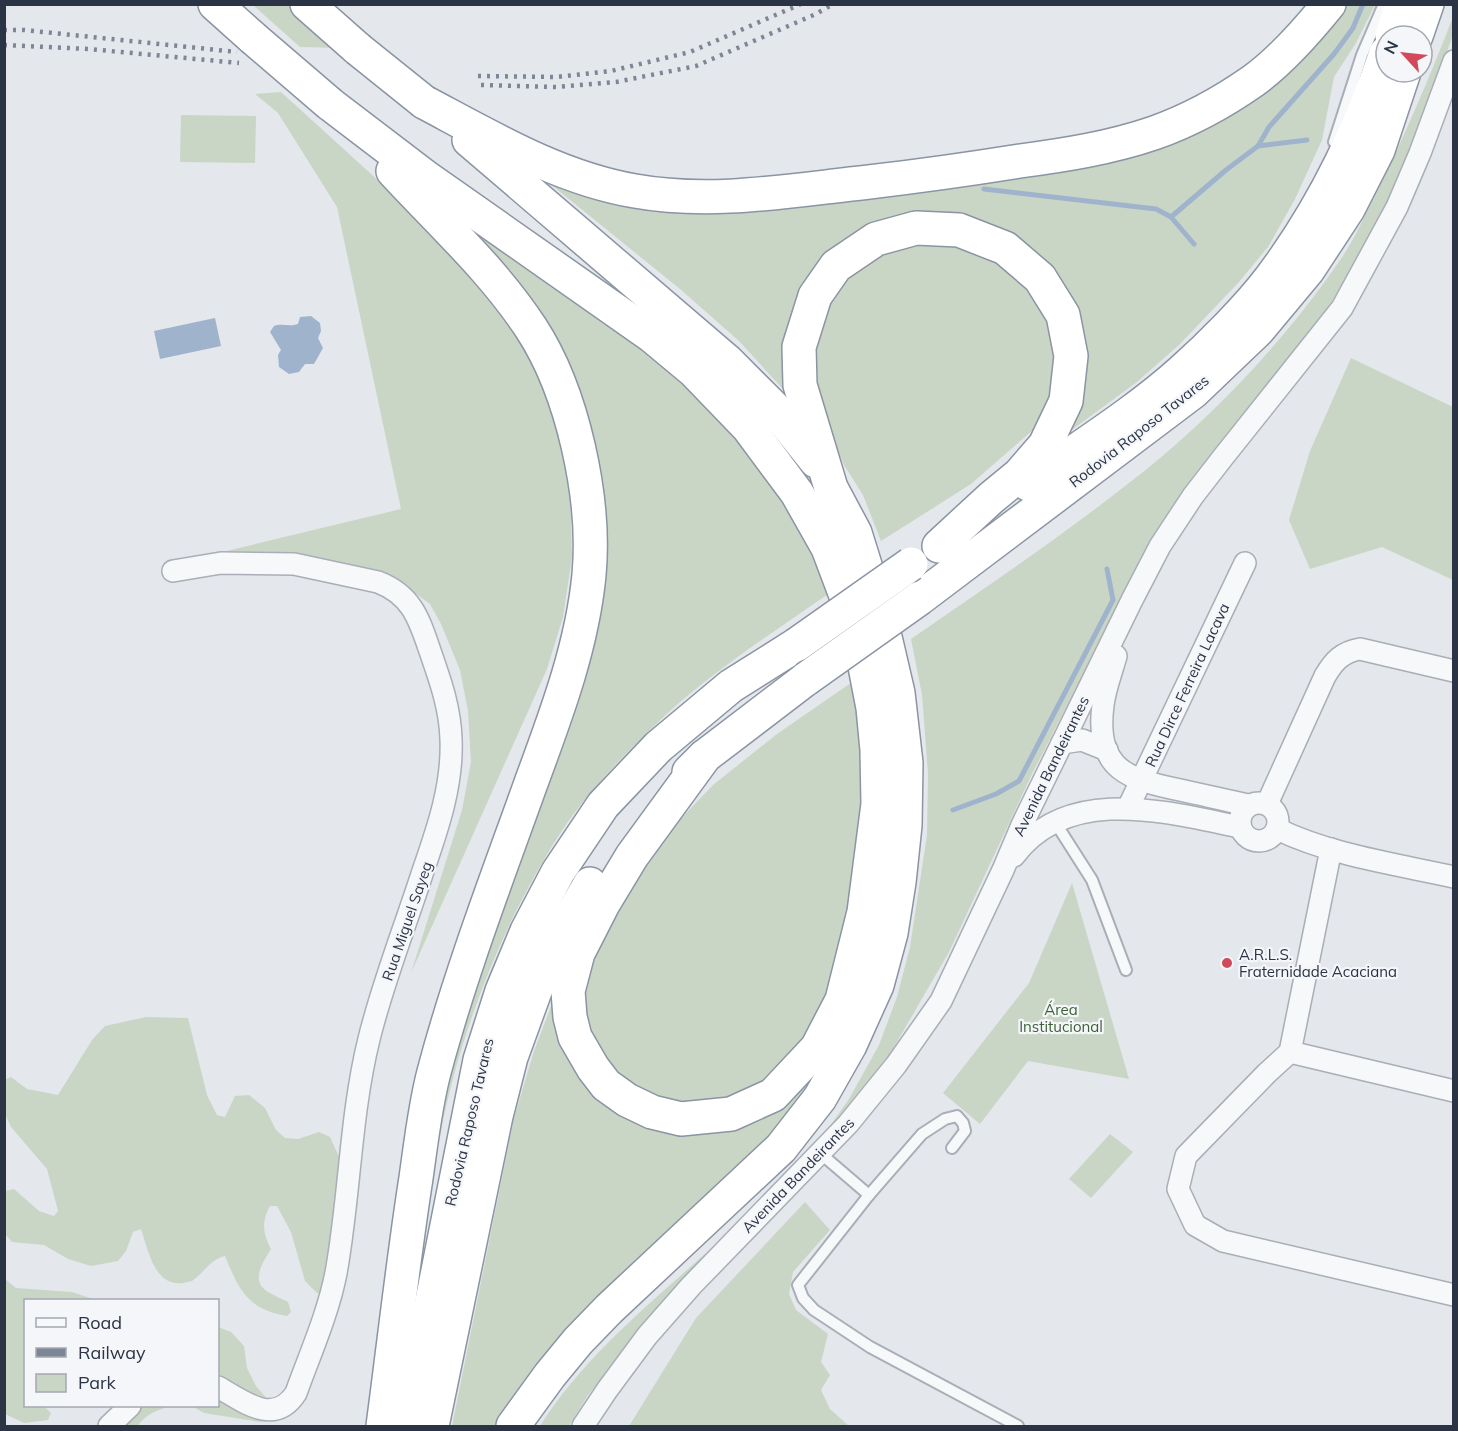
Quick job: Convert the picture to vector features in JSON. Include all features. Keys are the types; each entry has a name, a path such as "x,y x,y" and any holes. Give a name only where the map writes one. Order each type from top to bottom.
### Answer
{"highway":[{"path":"215,4 330,104 427,178 652,336 694,371 748,427 797,493 828,548 857,625 873,708 877,750 878,804 864,912 842,1000 817,1048 773,1095 731,1114 681,1119 652,1112 627,1100 606,1085 575,1037 570,1017 568,991 578,953 603,904 632,856 705,756"},
{"path":"307,4 727,361 772,407 826,474"},
{"path":"424,102 563,172 602,184 678,196 743,196 924,176 1076,153 1155,133 1209,108 1255,80 1304,34 1329,4"},
{"path":"1396,24 1402,4"},
{"path":"1420,24 1427,4"},
{"name":"Rodovia Raposo Tavares","path":"400,1426 429,1316 480,1060 502,992 527,931 558,872 603,805 658,747 730,686 796,645 939,546 1124,417 1182,371 1270,280 1326,194 1351,145 1374,84"},
{"name":"Rodovia Raposo Tavares","path":"432,1426 496,1116 511,1057 535,991 562,932 594,877 645,814 705,756 806,679 920,598 1193,392 1258,330 1308,270 1348,209 1378,150 1400,84"},
{"path":"330,104 464,244 532,330 554,371 578,443 588,510 589,574 577,647 555,717 471,951 433,1074 409,1224 383,1426"},
{"path":"513,1426 578,1341 609,1309 781,1148 820,1098 850,1045 877,985 891,933 905,825 906,763 898,693 878,607 855,532 826,474 800,385 799,347 815,296 836,266 876,239 916,228 958,230 1005,248 1040,278 1063,315 1071,356 1066,401 1045,445 1019,475 990,498 939,546"}],"street":[{"path":"1433,24 1442,4"},
{"name":"Avenida Bandeirantes","path":"583,1426 607,1390 691,1286 848,1124 896,1065 941,1001 1022,825 1160,546 1193,496 1299,359 1342,308 1397,207 1454,61"},
{"path":"1378,150 1407,84"},
{"name":"Rua Miguel Sayeg","path":"173,571 221,562 294,564 388,585 405,598 417,615 447,700 451,739 449,775 441,818 369,1039 360,1085 335,1276 304,1371 291,1401 274,1410 256,1408 219,1388"},
{"name":"Rua Dirce Ferreira Lacava","path":"1128,808 1245,562"},
{"path":"1132,600 1102,703 1104,739 1114,764 1124,774 1142,780 1257,805 1276,812 1277,829 1269,838 1257,841 1246,837 1240,827 1240,815 1257,805 1334,660 1348,651 1360,649 1454,671"},
{"path":"1062,743 1104,739"},
{"path":"1003,870 1025,841 1047,825 1090,811 1128,808 1240,827"},
{"path":"1277,829 1298,839 1331,849 1454,877"},
{"path":"1331,849 1290,1052 1186,1156 1178,1189 1195,1225 1223,1241 1454,1295"},
{"path":"1290,1052 1454,1091"},
{"path":"109,1426 129,1407"}],"lane":[{"path":"1332,147 1362,55 1384,4"},
{"path":"1270,280 1324,170"},
{"path":"1055,822 1092,880 1126,970"},
{"path":"952,1148 965,1131 963,1123 957,1116 945,1119 922,1134 869,1195 798,1285 803,1298 814,1310 870,1347 1018,1426"},
{"path":"820,1153 869,1195"}],"green space":[{"path":"253,5 289,5 341,48 300,47"},
{"path":"1339,5 1375,5 1356,43 1334,77 1322,140 1295,199 1268,247 1239,282 1180,344 1137,382 1058,440 1082,378 1007,239 850,244 789,389 782,388 739,341 680,289 533,170 608,196 1159,137"},
{"path":"1453,17 1453,35 1421,124 1399,180 1362,251 1326,311 1180,500 1140,562 1031,776 949,952 890,1054 823,1136 849,1099 879,1045 897,997 910,947 927,835 928,774 922,695 911,639 1103,503 1158,460 1242,381 1293,323 1343,256 1384,177 1426,84 1434,84 1434,64"},
{"path":"281,92 392,193 507,314 539,371 554,412 570,482 572,557 563,617 547,669 411,973 462,810 471,762 468,711 460,670 441,624 430,604 392,576 350,564 289,556 214,554 401,509 337,207 278,113 255,94"},
{"path":"181,115 256,116 255,163 180,162"},
{"path":"923,237 993,252 1051,310 1059,346 1050,415 971,484 881,541 863,495 844,465 811,384 819,315 836,287 860,262"},
{"path":"485,238 644,341 760,457 837,588 691,692 609,771 575,812 551,848 502,940 461,1050 440,1136 434,1134 599,508 482,243"},
{"path":"1351,358 1453,407 1453,580 1382,547 1310,569 1289,520 1310,451"},
{"path":"858,678 869,744 850,935 812,1034 755,1092 679,1110 623,1085 585,1035 584,973 596,942 666,834 713,785 777,734"},
{"name":"Área Institucional","path":"1072,883 1129,1079 1028,1061 980,1124 943,1093 1029,983"},
{"path":"885,922 795,1117 504,1426 452,1426 514,1118 534,1051 558,988 568,1048 707,1132 740,1128 770,1114"},
{"path":"146,1017 188,1018 207,1095 217,1115 225,1117 235,1096 249,1095 265,1108 276,1130 285,1138 298,1139 319,1132 330,1137 350,1181 328,1293 317,1293 305,1281 291,1232 277,1206 270,1206 265,1217 265,1233 271,1249 259,1273 259,1279 263,1288 288,1302 291,1312 287,1316 273,1313 253,1303 240,1288 225,1256 211,1263 192,1281 173,1283 165,1279 154,1265 141,1229 133,1232 126,1251 118,1261 91,1266 68,1259 44,1245 12,1242 5,1234 5,1191 14,1189 39,1211 54,1216 58,1211 47,1169 11,1127 5,1114 4,1080 11,1077 27,1089 58,1095 92,1040 105,1026"},
{"path":"1110,1134 1133,1152 1091,1198 1069,1179"},
{"path":"805,1202 830,1230 793,1272 789,1294 796,1310 828,1334 821,1362 830,1375 821,1390 830,1409 849,1426 629,1426 696,1318"},
{"path":"706,1253 588,1395 569,1426 540,1426 557,1401 596,1355"},
{"path":"5,1279 16,1288 72,1292 93,1299 24,1299 24,1407 45,1407 51,1413 48,1420 24,1423 5,1414"},
{"path":"219,1327 231,1332 244,1346 247,1368 256,1386 268,1400 289,1412 283,1419 261,1422 204,1413 194,1407 219,1407"},
{"path":"112,1407 167,1407 148,1415 138,1426 104,1426"}],"water":[{"path":"311,316 320,323 321,331 318,338 323,348 314,364 305,364 299,372 289,374 279,367 278,355 281,350 270,332 274,326 298,324 300,317"},
{"path":"215,318 221,346 160,359 154,331"}],"waterway":[{"path":"1171,217 1258,146 1269,127 1334,54 1353,28 1363,4"},
{"path":"1258,146 1307,140"},
{"path":"984,189 1156,209 1171,217 1194,244"},
{"path":"953,810 996,794 1019,781 1113,600 1107,569"}],"railway":[{"path":"478,76 556,77 611,71 690,52 801,4"},
{"path":"481,85 556,87 616,82 696,66 816,14 833,4"},
{"path":"4,30 24,30 237,52"},
{"path":"4,45 89,49 239,63"}],"place":[{"name":"A.R.L.S. Fraternidade Acaciana","path":"1227,963"}]}
